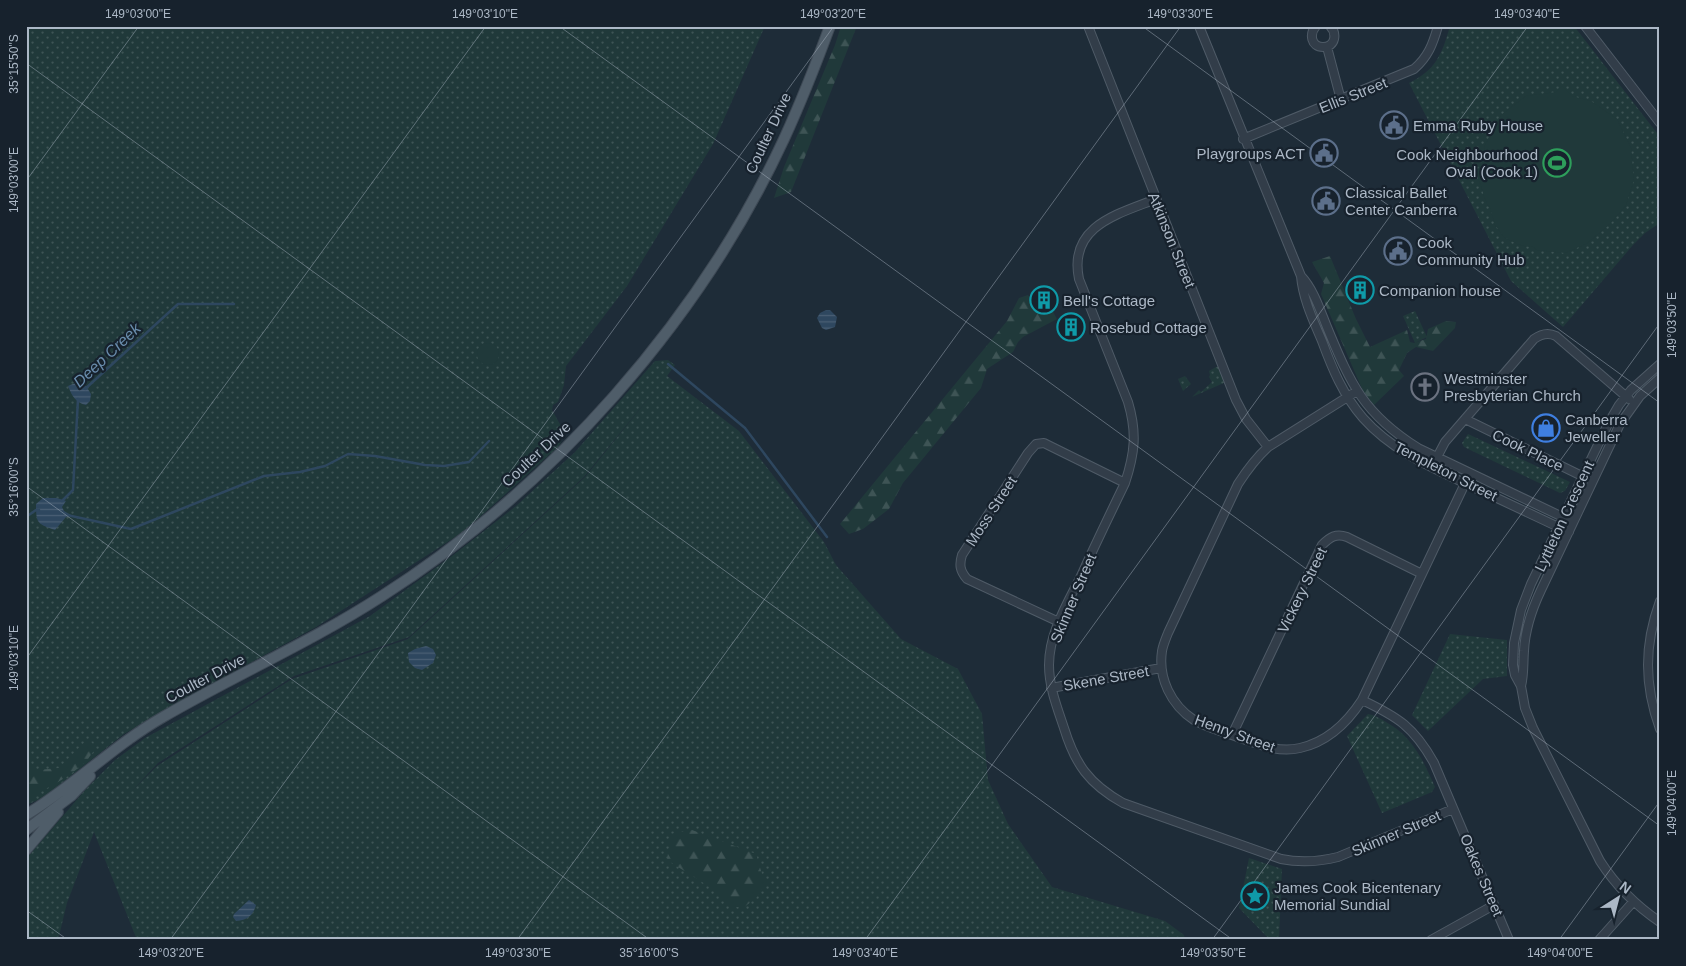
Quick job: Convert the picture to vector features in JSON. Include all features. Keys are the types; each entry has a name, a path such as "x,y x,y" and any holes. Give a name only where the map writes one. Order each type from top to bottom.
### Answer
{"main road":[{"name":"Coulter Drive","path":"26,816 48,802 134,734 374,602 434,561 479,526 531,481 607,404 657,345 713,266 766,175 784,140 830,26"},
{"name":"Coulter Drive","path":"26,830 71,796 108,756"},
{"path":"26,850 71,796"}],"street":[{"name":"Atkinson Street","path":"1088,26 1236,400 1246,419 1268,447"},
{"name":"Templeton Street","path":"1199,26 1300,276 1305,299 1332,366 1347,397 1362,417 1399,450 1568,532"},
{"path":"1316,26 1312,33 1313,41 1319,46 1327,46 1333,42 1335,37 1334,31 1330,26"},
{"name":"Ellis Street","path":"1244,138 1414,70 1429,52 1438,26"},
{"path":"1584,26 1660,123"},
{"path":"1327,46 1341,100"},
{"name":"Skinner Street","path":"1156,199 1099,223 1086,236 1076,263 1079,279 1132,416 1135,432 1131,466 1125,483 1058,622 1051,647 1049,664 1051,688 1068,742 1076,760 1093,782 1106,794 1131,807 1281,860 1296,862 1312,862 1338,857 1453,809"},
{"name":"Templeton Street","path":"1300,276 1311,289 1343,366 1357,391 1380,420 1398,435 1436,458 1573,522"},
{"path":"1432,467 1445,442 1464,419 1534,339 1545,334 1556,336 1634,404"},
{"name":"Lyttleton Crescent","path":"1660,364 1645,376 1626,396 1608,424 1582,476 1531,584 1518,622 1513,666 1533,728 1594,852 1612,879 1633,902 1660,922"},
{"name":"Lyttleton Crescent","path":"1521,686 1524,650 1532,609 1620,424 1634,404 1660,378"},
{"name":"Henry Street","path":"1357,391 1268,447 1246,470 1168,633 1162,650 1161,668 1164,682 1170,695 1183,712 1200,723 1270,748 1284,750 1314,744 1341,726 1362,700 1470,473"},
{"name":"Cook Place","path":"1464,419 1592,481"},
{"name":"Moss Street","path":"1058,622 967,578 962,573 960,567 962,555 1028,453 1036,444 1050,446 1125,483"},
{"name":"Vickery Street","path":"1232,735 1322,545 1328,539 1338,535 1347,537 1422,574"},
{"path":"1660,601 1652,624 1647,669 1653,711 1660,729"},
{"name":"Skene Street","path":"1051,688 1161,668"},
{"name":"Oakes Street","path":"1362,700 1392,715 1407,726 1419,739 1434,763 1509,940"},
{"path":"1599,940 1633,902"},
{"path":"1431,940 1494,905"}],"green space":[{"path":"26,26 765,26 713,144 627,286 566,366 564,385 558,402 553,405 552,410 565,433 559,446 463,532 316,627 124,734 43,798 26,805"},
{"path":"841,26 857,26 791,192 774,198 784,167 835,45"},
{"path":"1450,26 1574,26 1660,137 1660,223 1645,233 1633,245 1563,327 1511,281 1409,83 1432,67 1441,53"},
{"name":"Cook Neighbourhood Oval (Cook 1)","path":"1562,86 1572,96 1591,101 1617,119 1631,148 1634,180 1626,205 1610,224 1586,244 1565,253 1537,250 1533,247 1517,244 1504,237 1495,225 1478,178 1485,145 1501,115 1526,96 1556,92"},
{"path":"1330,256 1356,319 1370,347 1407,330 1410,342 1414,343 1426,339 1428,329 1446,321 1456,322 1455,328 1433,351 1416,347 1407,353 1399,370 1404,376 1374,405 1363,391 1321,294 1324,283 1312,262"},
{"path":"1028,295 1040,310 1051,308 1057,319 1023,337 1013,352 987,369 981,388 903,483 889,509 863,529 849,534 840,524 1007,321 1019,298"},
{"path":"1415,311 1427,337 1415,343 1403,316"},
{"path":"484,343 492,343 499,350 499,358 492,365 484,365 477,358 477,350"},
{"path":"668,360 675,365 667,376 739,431 824,542 836,565 901,639 958,669 982,714 988,780 1008,824 1052,887 1165,921 1184,935 1185,940 137,940 94,832 67,903 58,940 26,940 26,859 86,789 115,760 145,738 370,616 452,556 516,506 575,452 655,361","holes":["661,383 585,477 408,639 292,679 157,766 132,791 158,763 294,676 409,637 584,477"]},
{"path":"1220,367 1226,382 1192,397 1212,382 1209,377 1209,371"},
{"path":"1185,376 1191,384 1183,391 1178,379"},
{"path":"1468,434 1570,482 1565,491 1560,493 1464,447 1462,443"},
{"path":"1450,634 1507,640 1507,676 1483,679 1428,731 1412,715"},
{"path":"1368,714 1379,718 1395,728 1410,742 1426,767 1435,787 1432,792 1382,813 1347,736"},
{"path":"88,739 96,747 83,764 65,778 26,800 26,771 59,768"},
{"path":"692,830 756,854 765,884 756,898 743,908 731,906 721,894 667,860 671,834"},
{"path":"1249,858 1282,869 1279,940 1270,940 1239,908"}],"water":[{"path":"830,310 837,317 835,327 826,330 822,328 817,318 820,313"},
{"path":"78,382 86,386 91,394 90,401 86,405 80,403 75,398 68,386"},
{"path":"43,498 57,498 66,501 62,507 64,511 71,515 66,517 55,530 44,526 37,519 36,504"},
{"path":"426,646 433,649 436,655 433,663 422,670 415,668 409,662 408,653"},
{"path":"249,900 256,905 253,912 243,920 236,921 233,917 234,914"}],"waterway":[{"name":"Deep Creek","path":"85,389 178,304 234,304"},
{"path":"668,364 745,428 827,537"},
{"name":"Deep Creek","path":"62,501 73,490 78,399"},
{"path":"67,515 131,529 264,476 300,472 325,466 348,454 444,466 469,462 489,441"},
{"name":"Deep Creek","path":"26,517 39,510"}],"place":[{"name":"Emma Ruby House","path":"1394,125"},
{"name":"Playgroups ACT","path":"1324,153"},
{"name":"Cook Neighbourhood Oval (Cook 1)","path":"1557,163"},
{"name":"Classical Ballet Center Canberra","path":"1326,201"},
{"name":"Cook Community Hub","path":"1398,251"},
{"name":"Companion house","path":"1360,290"},
{"name":"Bell's Cottage","path":"1044,300"},
{"name":"Rosebud Cottage","path":"1071,327"},
{"name":"Westminster Presbyterian Church","path":"1425,387"},
{"name":"Canberra Jeweller","path":"1546,428"},
{"name":"James Cook Bicentenary Memorial Sundial","path":"1255,896"}]}
